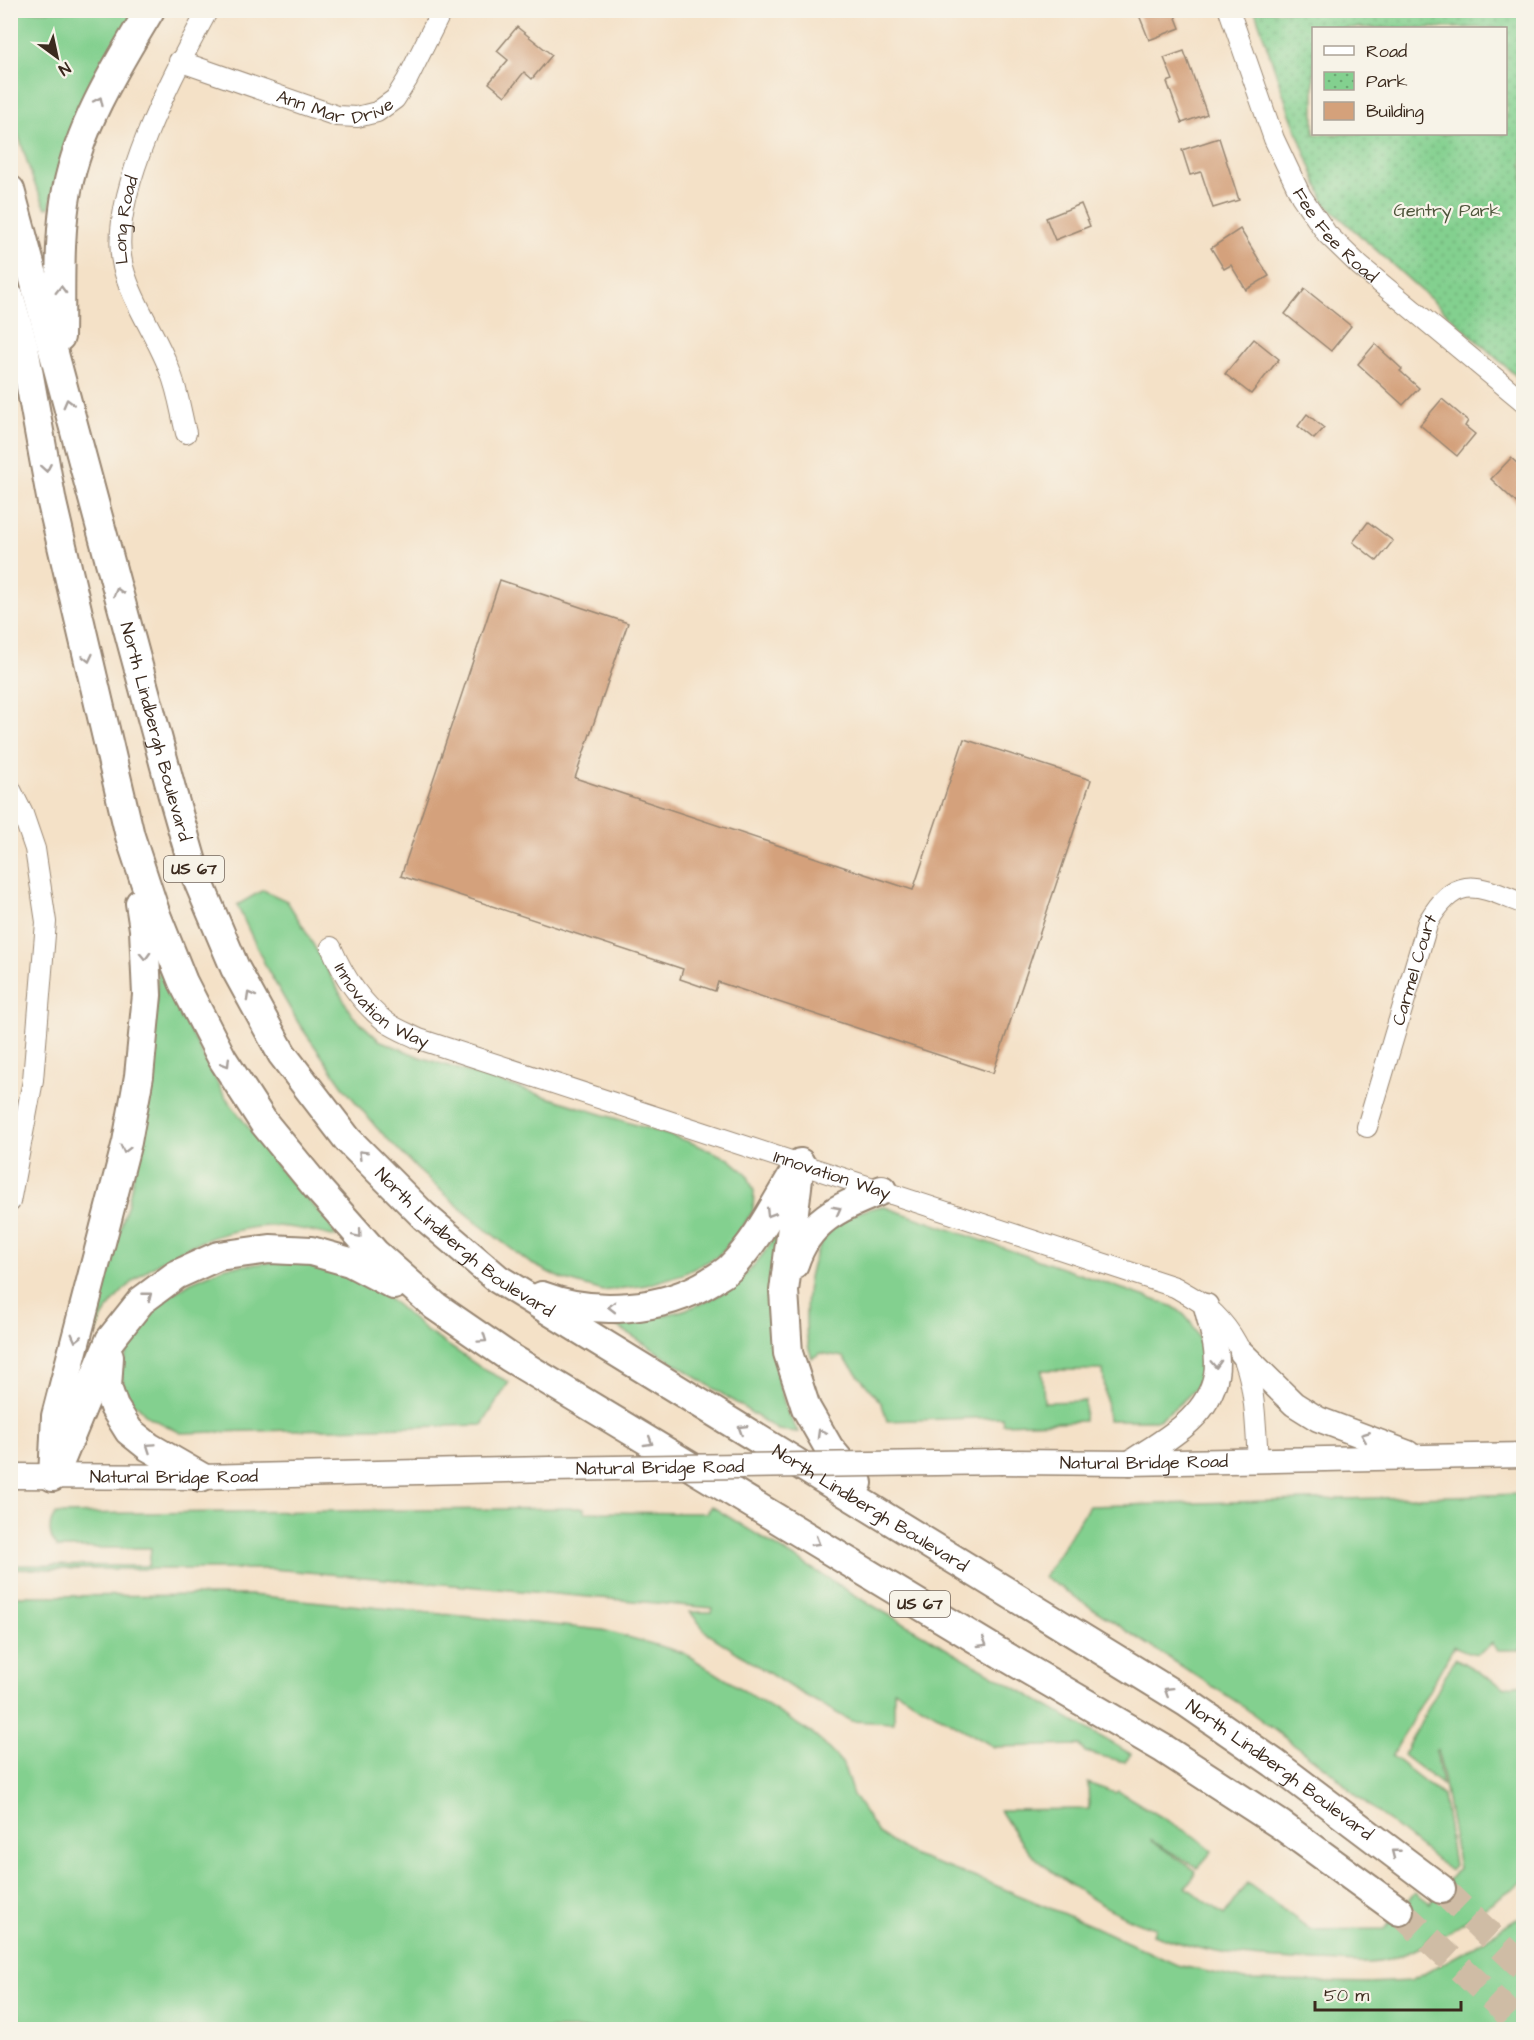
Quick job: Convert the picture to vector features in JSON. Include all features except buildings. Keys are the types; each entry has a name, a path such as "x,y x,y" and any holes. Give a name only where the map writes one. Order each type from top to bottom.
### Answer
{"highway":[{"path":"59,369 62,231 67,190 82,138 110,77 150,10"},
{"name":"North Lindbergh Boulevard","path":"10,190 196,876 235,968 282,1054 348,1140 424,1216 498,1279 1186,1702 1274,1763 1441,1889"},
{"name":"US 67","path":"10,298 52,503 130,836 156,915 183,982 222,1058 264,1123 319,1190 375,1253 435,1306 509,1357 998,1652 1164,1749 1281,1826 1399,1911"},
{"path":"53,1477 56,1416 127,1142 139,1076 147,995 144,929 130,836"},
{"path":"498,1279 551,1299 582,1306 618,1308 661,1302 699,1288 728,1270 751,1245 800,1163"},
{"path":"800,1163 784,1291 788,1353 806,1408 829,1448 866,1492 899,1526"},
{"path":"784,1291 797,1252 813,1229 829,1214 882,1190"},
{"path":"53,1477 110,1340 141,1301 176,1275 218,1256 270,1249 311,1251 350,1262 435,1306"},
{"path":"110,1340 107,1387 114,1407 129,1431 149,1447 201,1476"}],"main road":[{"path":"1130,1463 1180,1429 1205,1404 1216,1375 1215,1349 1206,1306"},
{"path":"1242,1353 1294,1404 1318,1419 1419,1458"},
{"name":"Natural Bridge Road","path":"10,1476 201,1476 1524,1455"}],"street":[{"name":"Long Road","path":"186,434 171,372 132,293 123,265 121,230 130,184 151,126 179,61 208,10"},
{"name":"Ann Mar Drive","path":"179,61 338,116 357,117 377,112 395,99 442,10"},
{"name":"Fee Fee Road","path":"1229,10 1274,139 1301,196 1327,234 1360,266 1524,402"},
{"path":"10,788 23,814 35,849 46,922 33,1080 10,1202"},
{"name":"Carmel Court","path":"1367,1127 1428,922 1439,903 1450,893 1466,887 1487,890 1524,904"},
{"name":"Innovation Way","path":"331,947 361,998 387,1022 419,1040 1175,1287 1206,1306 1226,1326 1242,1353 1251,1376 1258,1461"}],"green space":[{"path":"10,11 136,11 53,190 50,207 46,208 33,180 11,112"},
{"name":"Gentry Park","path":"1255,11 1523,11 1523,382 1325,204 1290,114"},
{"path":"263,890 287,901 352,1015 379,1040 420,1057 690,1142 729,1159 747,1174 754,1191 753,1211 738,1234 717,1257 683,1274 647,1285 603,1291 562,1279 530,1263 476,1222 418,1170 376,1127 345,1089 299,1024 267,969 237,905"},
{"path":"159,958 185,1022 224,1095 284,1175 328,1221 336,1237 296,1228 272,1226 226,1233 202,1241 178,1252 135,1280 104,1315 95,1336 88,1335 128,1203 148,1106"},
{"path":"882,1206 1172,1306 1187,1318 1199,1339 1203,1357 1203,1374 1200,1381 1187,1397 1159,1420 1108,1420 1103,1370 1042,1370 1044,1402 1085,1401 1084,1421 1003,1424 1002,1417 887,1421 882,1404 843,1357 821,1353 812,1358 807,1342 806,1327 809,1278 822,1243 843,1220"},
{"path":"781,1226 771,1279 768,1314 778,1380 786,1409 798,1432 778,1430 609,1321 664,1315 710,1300 748,1271 765,1251"},
{"path":"285,1261 338,1268 397,1305 426,1331 483,1369 509,1382 482,1425 181,1433 147,1416 137,1405 127,1405 121,1372 130,1341 144,1319 166,1298 191,1282 226,1267"},
{"path":"1523,1494 1523,1650 1498,1650 1492,1643 1474,1654 1454,1646 1392,1756 1443,1796 1454,1865 1450,1871 1332,1773 1237,1702 1044,1577 1089,1506"},
{"path":"711,1506 863,1600 1131,1754 1125,1762 1085,1752 1080,1745 994,1747 894,1690 894,1723 851,1721 792,1688 708,1634 690,1612 711,1612 712,1608 273,1569 11,1569 11,1565 149,1566 151,1548 57,1548 50,1531 51,1522 56,1514 584,1508 584,1512 706,1513"},
{"path":"251,1595 603,1630 684,1653 816,1736 843,1764 853,1795 878,1833 914,1856 985,1881 1088,1924 1177,1965 1245,1980 1368,1983 1411,1981 1469,1949 1523,1915 1523,2029 11,2029 11,1596"},
{"path":"1455,1658 1504,1687 1523,1684 1523,1724 1519,1733 1524,1735 1523,1881 1444,1935 1435,1934 1424,1945 1388,1960 1363,1963 1235,1955 1195,1947 1153,1934 1155,1928 1123,1916 1086,1895 1051,1871 1026,1848 1000,1810 1089,1809 1088,1783 1115,1793 1118,1791 1195,1837 1212,1851 1198,1868 1150,1840 1196,1871 1186,1887 1224,1915 1247,1883 1311,1930 1384,1929 1415,1892 1430,1903 1459,1868 1438,1750 1436,1750 1442,1785 1403,1755"}],"tunnel":[{"path":"1441,1889 1524,1968"},
{"path":"1399,1911 1505,2010 1523,2030"}]}
